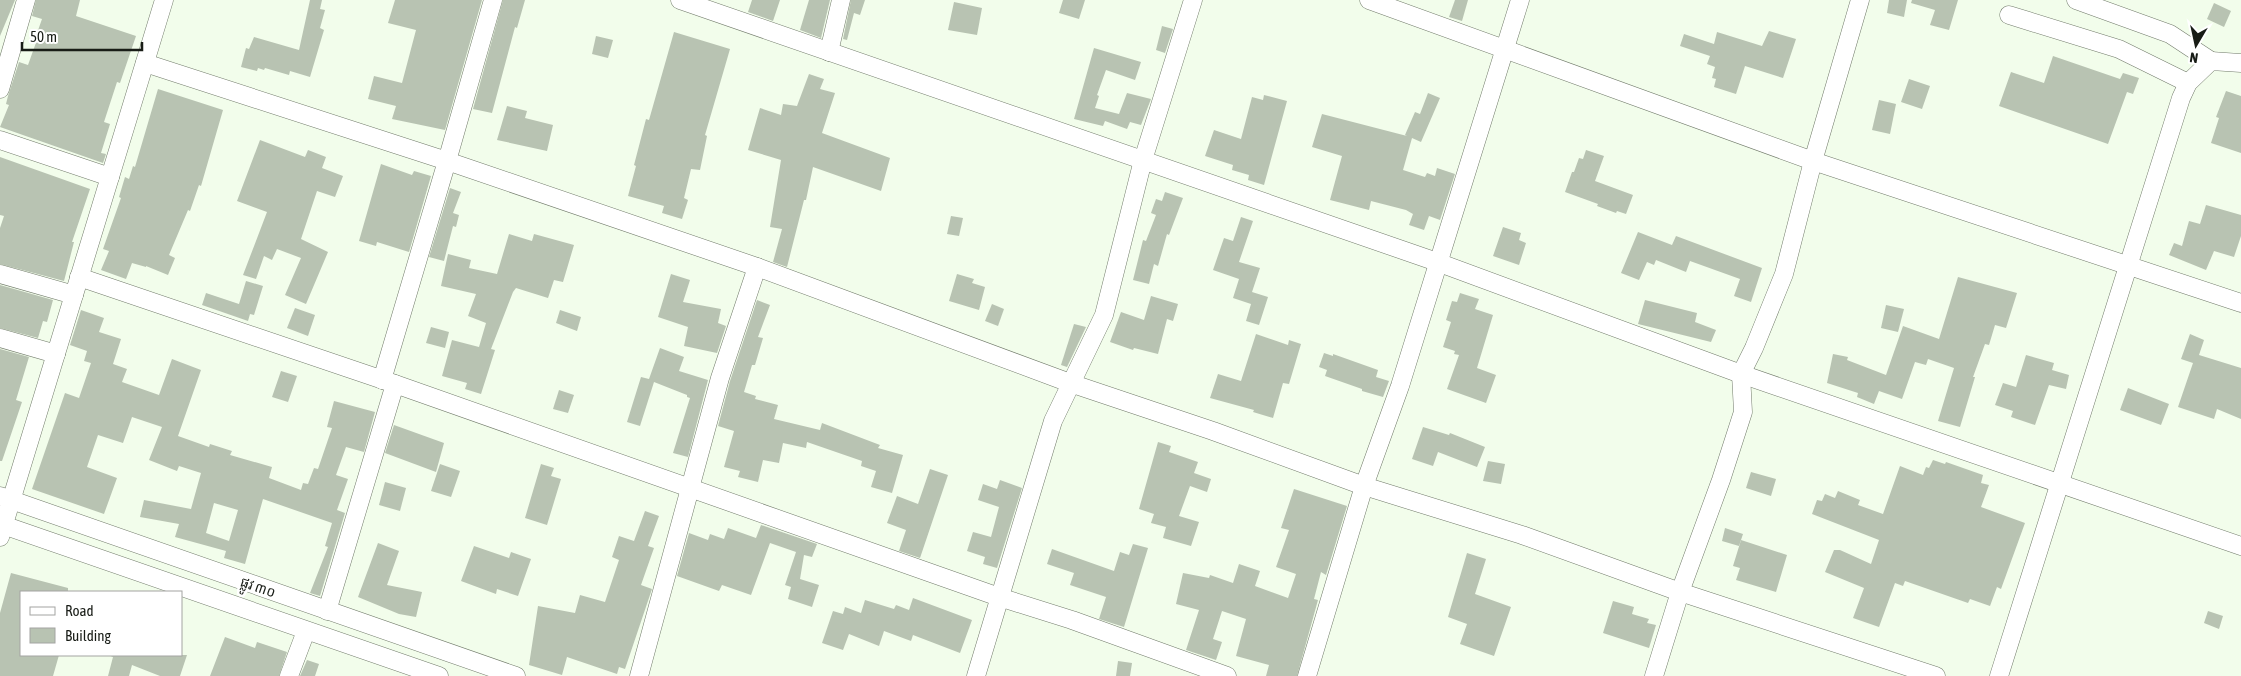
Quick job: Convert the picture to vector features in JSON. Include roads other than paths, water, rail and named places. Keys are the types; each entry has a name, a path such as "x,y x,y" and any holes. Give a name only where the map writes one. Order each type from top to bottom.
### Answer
{"street":[{"path":"0,89 26,0"},
{"path":"1,529 6,498 56,354 164,0"},
{"path":"326,611 492,0"},
{"path":"680,0 1437,262 1740,374 2241,546"},
{"path":"830,52 841,0"},
{"path":"976,676 1053,421 1104,315 1142,160 1193,0"},
{"path":"1369,0 1813,160 2241,303"},
{"path":"1307,676 1364,486 1400,386 1520,0"},
{"path":"1654,676 1680,592 1721,480 1743,412 1740,374 1754,348 1784,274 1813,160 1860,0"},
{"path":"2076,0 2170,34 2211,61 2241,63"},
{"path":"2009,15 2119,48 2188,83"},
{"path":"2000,676 2127,265 2181,98 2188,83 2211,61"},
{"path":"145,62 447,161 757,267 1070,384 1213,431 1364,486 1522,535 1680,592 1936,676"},
{"path":"0,140 110,177"},
{"path":"639,676 720,378 757,267"},
{"path":"0,274 74,295"},
{"path":"79,277 388,382 999,597 1072,620 1227,676"},
{"path":"0,338 56,354"},
{"name":"ផ្លូវ ៣០","path":"6,498 516,676"},
{"name":"ផ្លូវ ៣០","path":"1,529 439,676"},
{"path":"289,676 306,631"}]}
